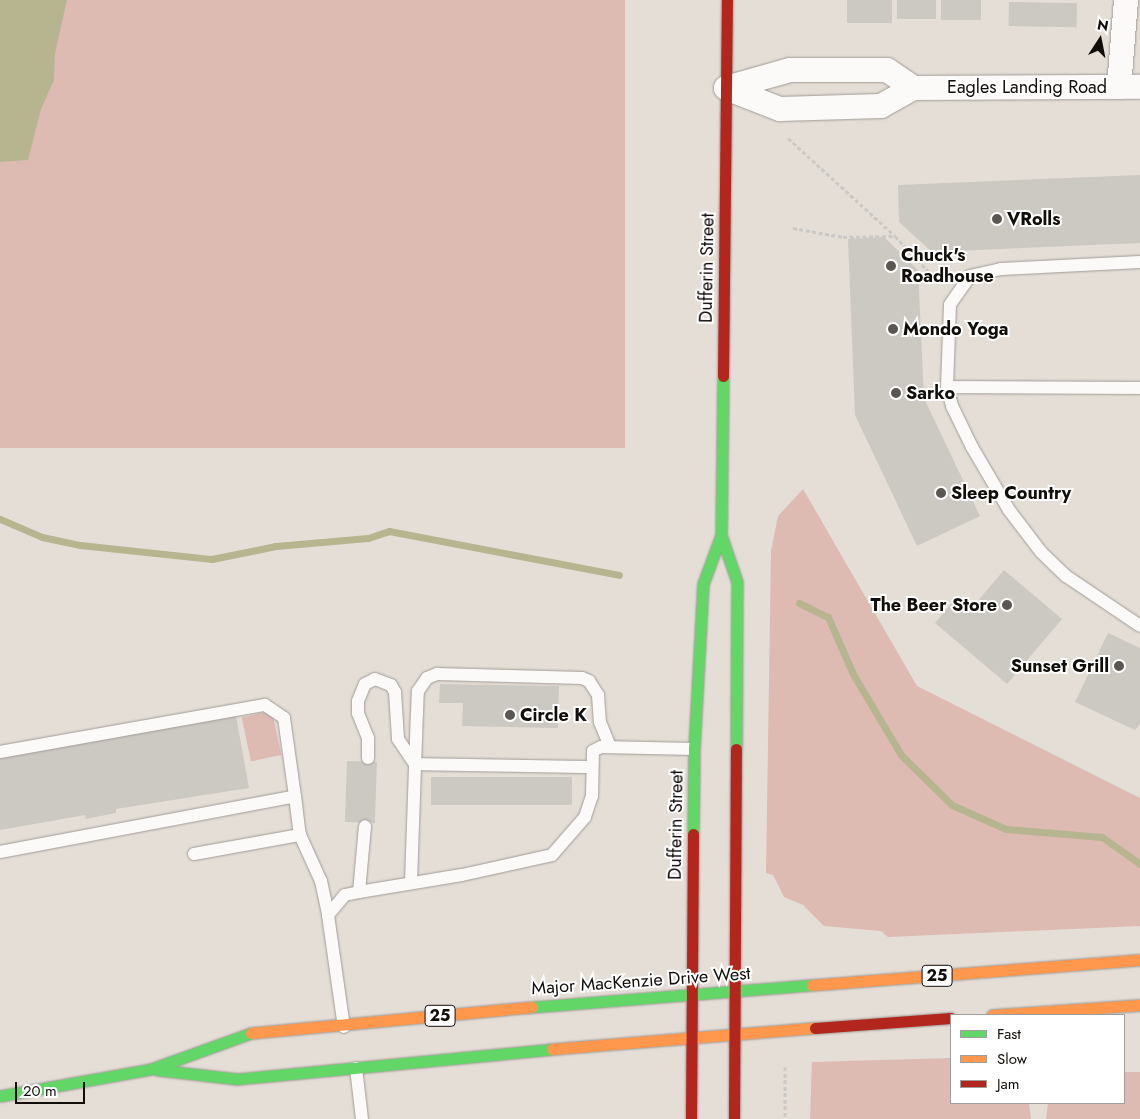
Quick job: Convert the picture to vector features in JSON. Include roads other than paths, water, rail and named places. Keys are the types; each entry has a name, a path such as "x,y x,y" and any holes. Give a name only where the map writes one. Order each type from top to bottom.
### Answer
{"main road":[{"name":"Dufferin Street","path":"728,0 721,536 737,582 734,1119"},
{"name":"Dufferin Street","path":"691,1119 694,749 703,584 721,536"},
{"name":"Major MacKenzie Drive West","path":"0,1096 151,1069 254,1032 344,1026 692,994 1140,960"},
{"path":"1005,1014 1140,1004"},
{"name":"Major MacKenzie Drive West","path":"151,1069 237,1079 692,1037 950,1018"}],"street":[{"path":"1126,0 1130,87"},
{"path":"726,88 790,70 887,70 914,88"},
{"name":"Eagles Landing Road","path":"726,88 780,109 881,106 914,88 1130,87"}],"lane":[{"path":"1140,262 1002,269 970,276 950,305 947,387 952,406 972,447 1009,510 1041,552 1066,576 1140,626"},
{"path":"947,387 1140,388"},
{"path":"411,882 418,692 427,678 437,674 573,676 589,681 598,695 600,722 610,747"},
{"path":"368,758 368,738 358,713 358,701 365,684 375,679 391,685 395,692 398,739 414,764"},
{"path":"0,752 265,704 284,718 300,834 320,881 328,915 344,1026"},
{"path":"328,915 345,895 411,882 462,875 552,855 585,817 592,796 593,750 610,747 694,749"},
{"path":"414,764 592,767"},
{"path":"0,852 295,796"},
{"path":"359,892 365,826"},
{"path":"194,854 300,834"},
{"path":"356,1068 362,1119"}],"waterway":[{"path":"0,519 42,537 80,545 212,559 276,546 368,538 389,531 619,575"},
{"path":"799,603 828,617 853,674 901,755 952,805 1006,829 1102,837 1140,864"}],"place":[{"name":"VRolls","path":"997,219"},
{"name":"Chuck's Roadhouse","path":"891,266"},
{"name":"Mondo Yoga","path":"893,329"},
{"name":"Sarko","path":"896,393"},
{"name":"Sleep Country","path":"941,493"},
{"name":"The Beer Store","path":"1007,605"},
{"name":"Sunset Grill","path":"1119,666"},
{"name":"Circle K","path":"510,715"}]}
